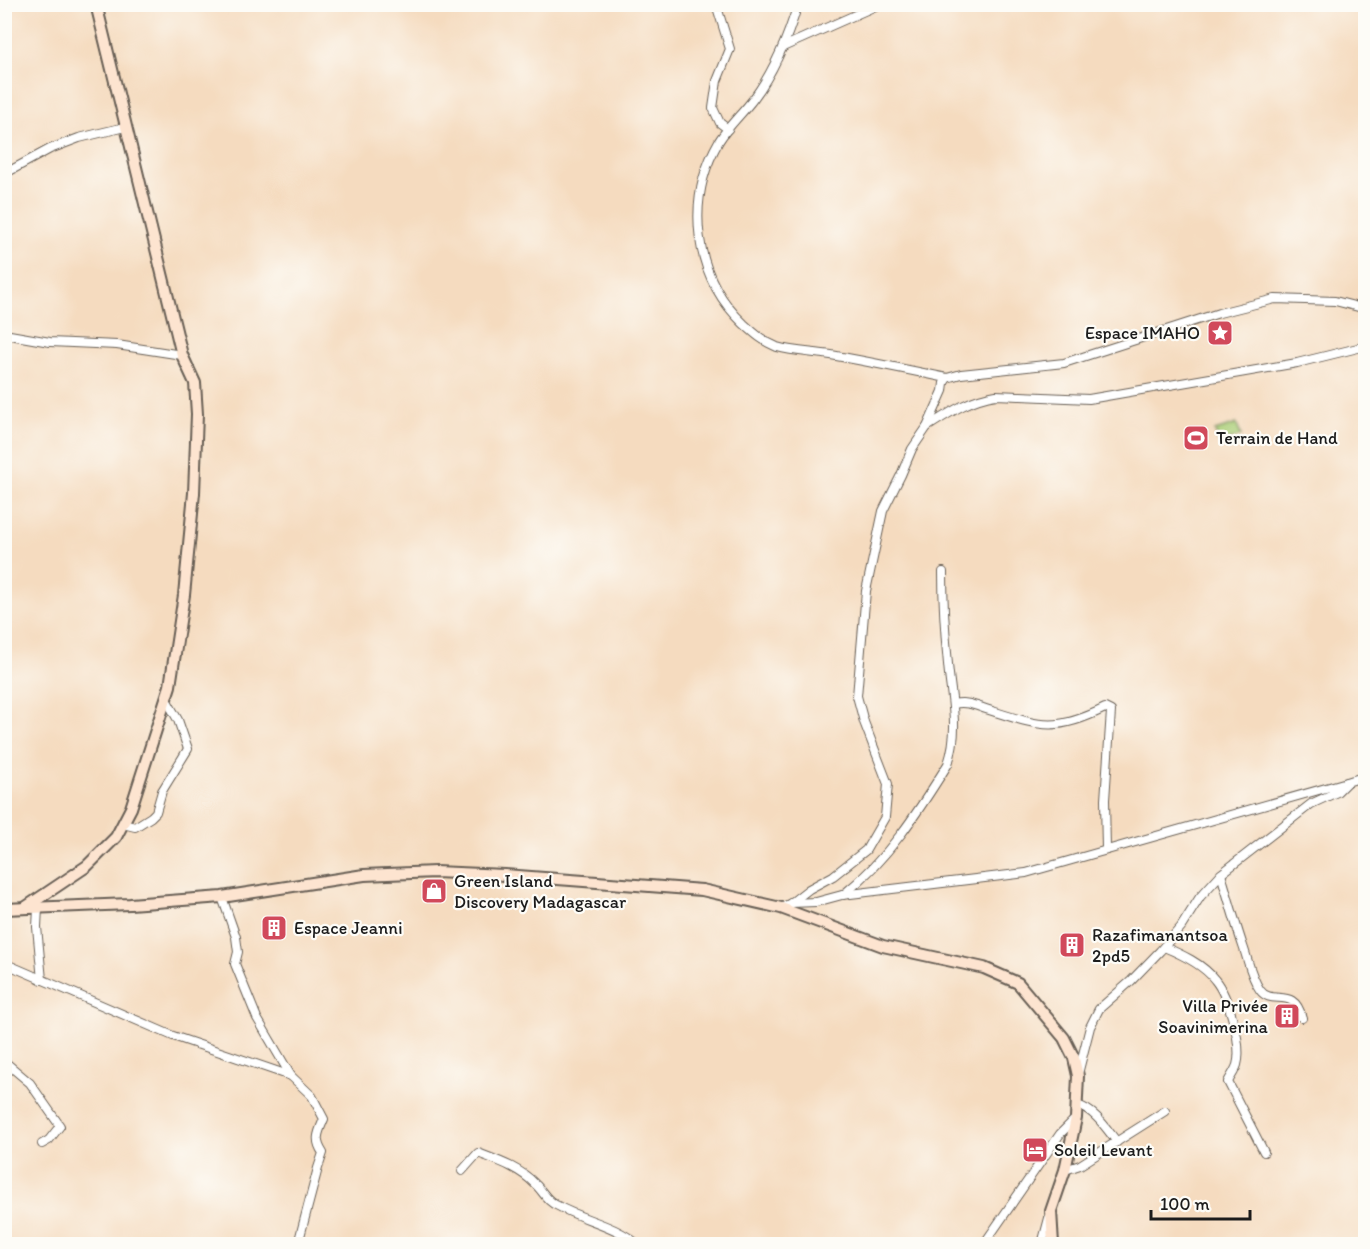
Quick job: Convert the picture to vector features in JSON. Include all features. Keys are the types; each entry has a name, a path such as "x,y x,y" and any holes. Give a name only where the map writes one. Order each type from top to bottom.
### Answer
{"main road":[{"path":"24,909 87,866 116,837 132,808 170,686 184,595 196,455 195,383 182,355 96,4"},
{"path":"4,909 130,904 222,897 364,875 435,872 506,875 702,890 786,906 883,946 984,968 1018,983 1064,1038 1074,1058 1078,1076 1076,1118 1065,1170 1052,1211 1053,1245"}],"street":[{"path":"716,4 730,49 717,81 712,108 720,123 728,129"},
{"path":"798,4 770,74 719,141 704,174 699,199 698,237 703,256 719,294 736,317 757,336 778,347 860,360 947,378"},
{"path":"782,47 880,4"},
{"path":"4,174 50,149 80,138 125,127"},
{"path":"786,906 809,889 833,876 866,850 885,817 888,784 864,722 857,696 863,618 883,511 893,494 912,449 927,427 944,391 947,378 952,375 1064,363 1219,313 1275,298 1335,301 1365,309"},
{"path":"4,334 50,342 117,345 182,355"},
{"path":"927,427 968,402 985,396 1089,399 1297,363 1365,346"},
{"path":"842,896 864,878 905,831 948,764 952,752 956,724 947,662 942,572"},
{"path":"123,824 135,827 152,817 156,812 162,791 188,749 178,720 166,699"},
{"path":"954,704 965,701 1021,721 1054,726 1087,717 1105,708 1111,711 1105,800 1106,849"},
{"path":"786,906 842,896 1026,873 1365,776"},
{"path":"1078,1076 1090,1027 1099,1009 1131,981 1164,947 1181,927 1200,897 1221,874 1311,804 1337,792 1347,782"},
{"path":"1221,874 1258,987 1266,995 1295,1002 1302,1018"},
{"path":"222,897 236,937 238,951 236,964 257,1018 291,1077 312,1096 324,1119 316,1136 323,1153 298,1245"},
{"path":"38,908 37,927 42,980"},
{"path":"1164,947 1191,960 1210,975 1222,991 1237,1035 1238,1049 1238,1064 1228,1082 1264,1152"},
{"path":"4,963 173,1036 291,1077"},
{"path":"4,1061 30,1083 60,1126 49,1140 42,1144"},
{"path":"1077,1105 1084,1107 1095,1116 1117,1142"},
{"path":"1065,1170 1080,1165 1165,1111"},
{"path":"984,1245 1060,1134 1076,1118"},
{"path":"462,1171 478,1153 505,1163 533,1182 547,1200 620,1232 637,1245"},
{"path":"1042,1245 1052,1211"}],"green space":[{"path":"1237,424 1241,436 1219,443 1215,431"}],"place":[{"name":"Espace IMAHO","path":"1220,333"},
{"name":"Terrain de Hand","path":"1196,438"},
{"name":"Green Island Discovery Madagascar","path":"434,891"},
{"name":"Espace Jeanni","path":"274,928"},
{"name":"Razafimanantsoa 2pd5","path":"1072,945"},
{"name":"Villa Privée Soavinimerina","path":"1287,1016"},
{"name":"Soleil Levant","path":"1035,1150"}]}
